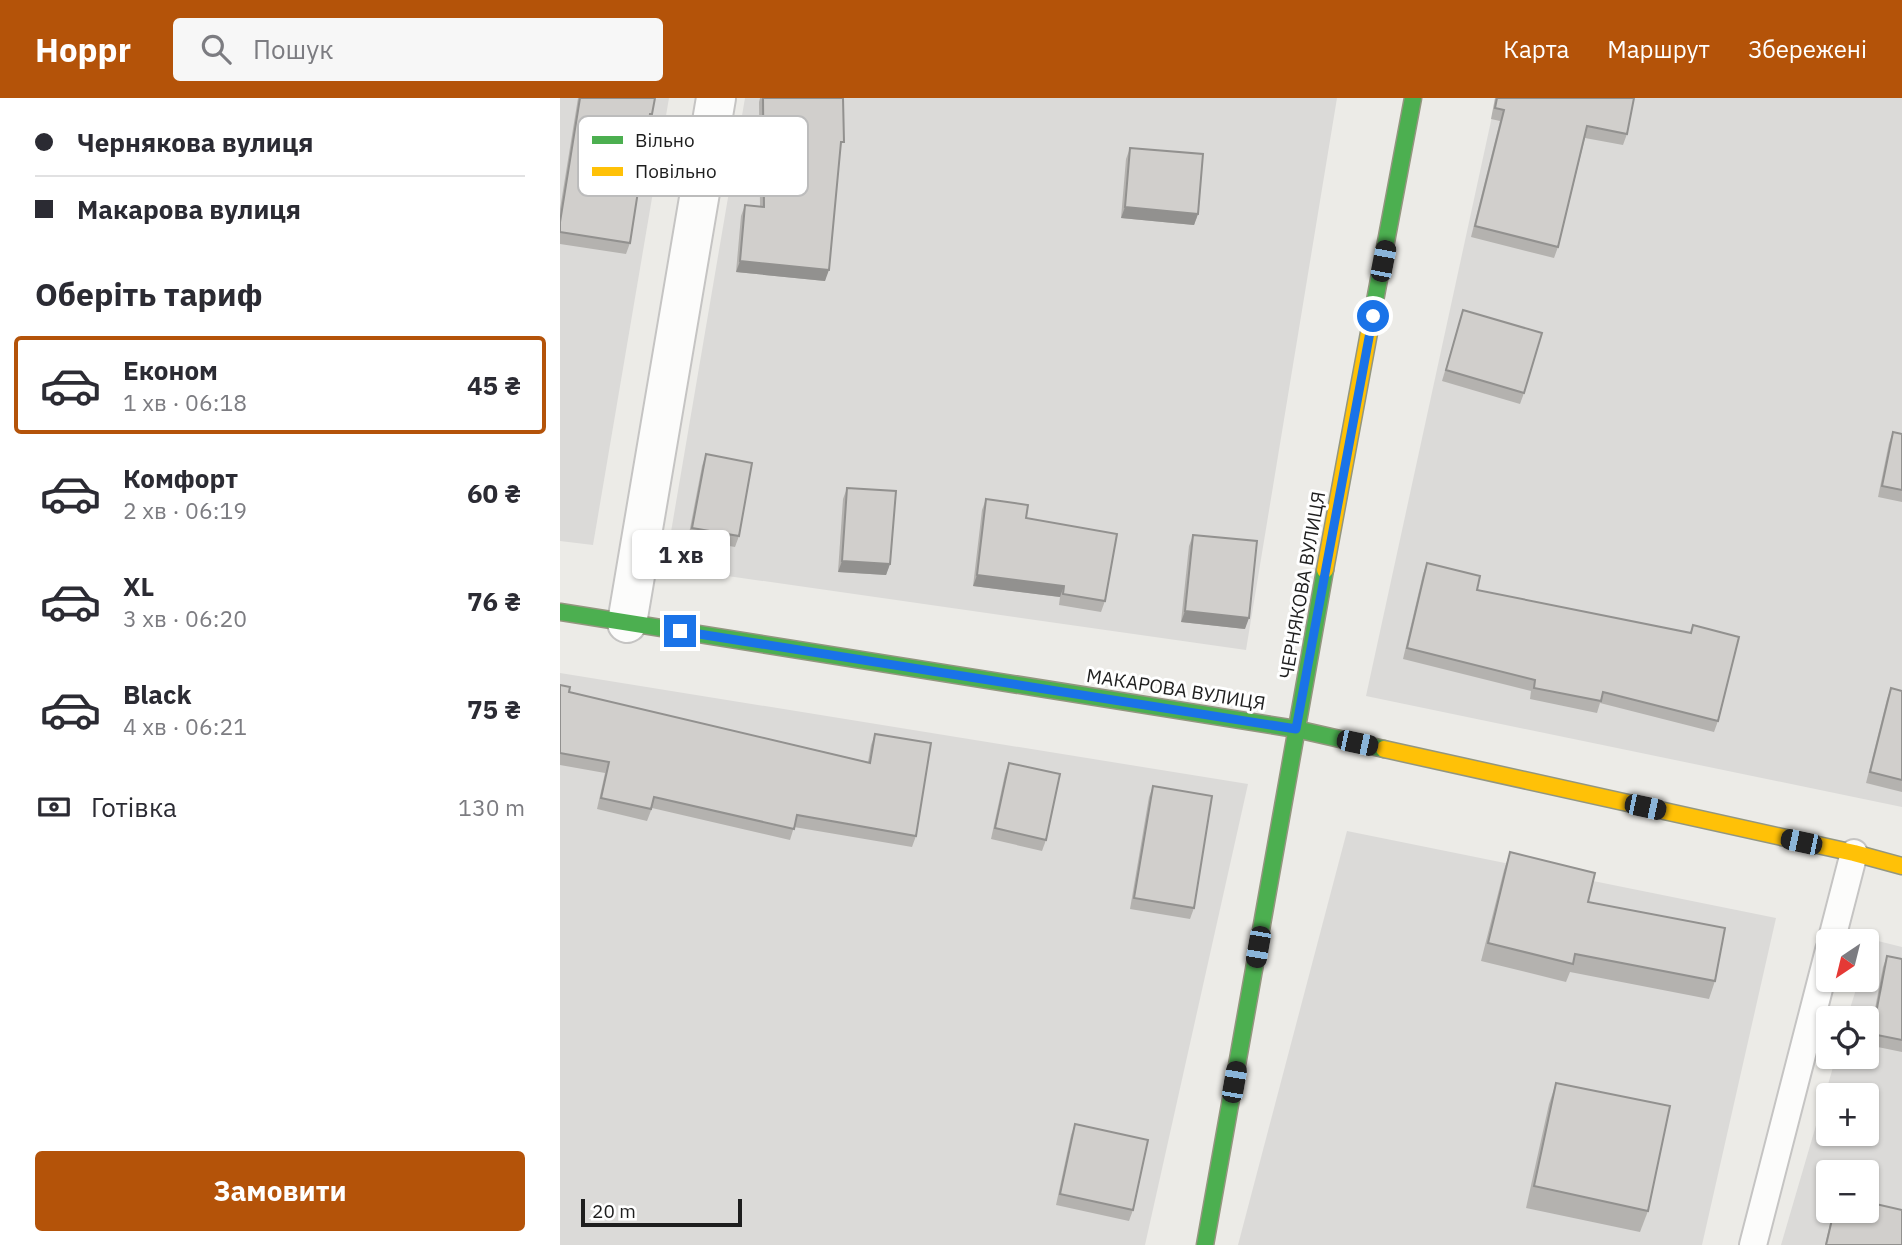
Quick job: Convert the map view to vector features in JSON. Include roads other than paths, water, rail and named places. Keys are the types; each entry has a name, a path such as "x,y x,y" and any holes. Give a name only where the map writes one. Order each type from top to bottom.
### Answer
{"street":[{"path":"713,116 716,98"},
{"name":"ЧЕРНЯКОВА ВУЛИЦЯ","path":"1205,1245 1296,729 1413,98"},
{"path":"626,623 699,196"},
{"name":"МАКАРОВА ВУЛИЦЯ","path":"560,612 1296,729 1902,866"}],"lane":[{"path":"1834,929 1854,853"},
{"path":"1753,1245 1818,992"}]}
